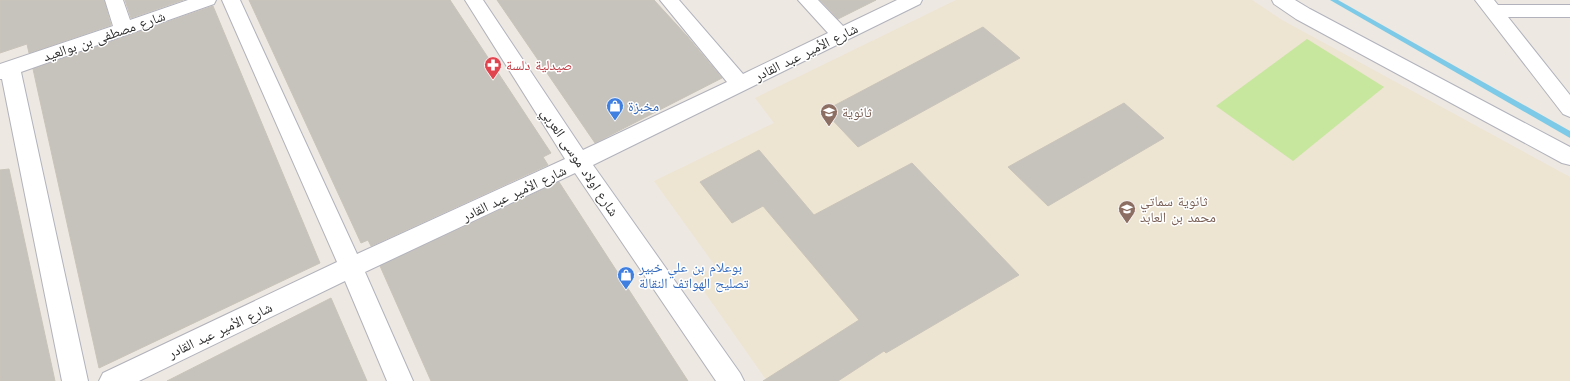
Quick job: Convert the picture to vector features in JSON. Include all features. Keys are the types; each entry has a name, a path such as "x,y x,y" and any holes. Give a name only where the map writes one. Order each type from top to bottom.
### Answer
{"street":[{"path":"114,0 124,29"},
{"name":"شارع مصطفى بن بوالعيد","path":"5,71 207,0"},
{"path":"231,0 351,267 400,381"},
{"path":"669,0 740,84"},
{"path":"807,0 841,35"},
{"name":"شارع الأمير عبد القادر","path":"112,381 351,267 579,162 913,0"},
{"path":"1281,0 1303,14 1570,157"},
{"name":"شارع اولاد موسى العربي","path":"476,1 579,162 730,381"},
{"path":"1488,6 1570,11"},
{"path":"1488,6 1570,109"},
{"path":"5,71 75,381"}],"shaded area":[{"name":"ثانوية سماتي محمد بن العابد","path":"956,0 1252,0 1282,20 1570,177 1570,381 767,381 694,277 716,267 654,181 774,123 755,98"}],"green space":[{"path":"1307,39 1384,87 1293,161 1216,106"}],"building":[{"path":"0,0 104,0 111,25 29,53 27,44 0,53"},
{"path":"125,0 183,0 131,18"},
{"path":"249,0 450,0 551,153 543,157 548,165 371,246 368,240 361,243"},
{"path":"497,0 654,0 687,36 722,78 595,143"},
{"path":"820,0 876,0 838,19"},
{"path":"213,6 320,263 99,368 33,69"},
{"path":"983,27 1020,58 858,147 824,111"},
{"path":"1124,103 1164,138 1048,206 1008,167"},
{"path":"759,150 814,215 912,163 1019,275 886,353 884,351 838,381 763,381 859,320 763,206 732,223 700,182"},
{"path":"9,169 55,381 0,381 0,170"},
{"path":"559,182 688,381 431,381 380,266"},
{"path":"331,298 367,381 167,381"}],"waterway":[{"path":"1333,0 1570,135"}],"place":[{"name":"صيدلية دلسة","path":"493,80"},
{"name":"مخبزة","path":"615,121"},
{"name":"ثانوية","path":"829,127"},
{"name":"ثانوية سماتي محمد بن العابد","path":"1127,224"},
{"name":"بوعلام بن علي خبير تصليح الهواتف النقالة","path":"626,290"}]}
